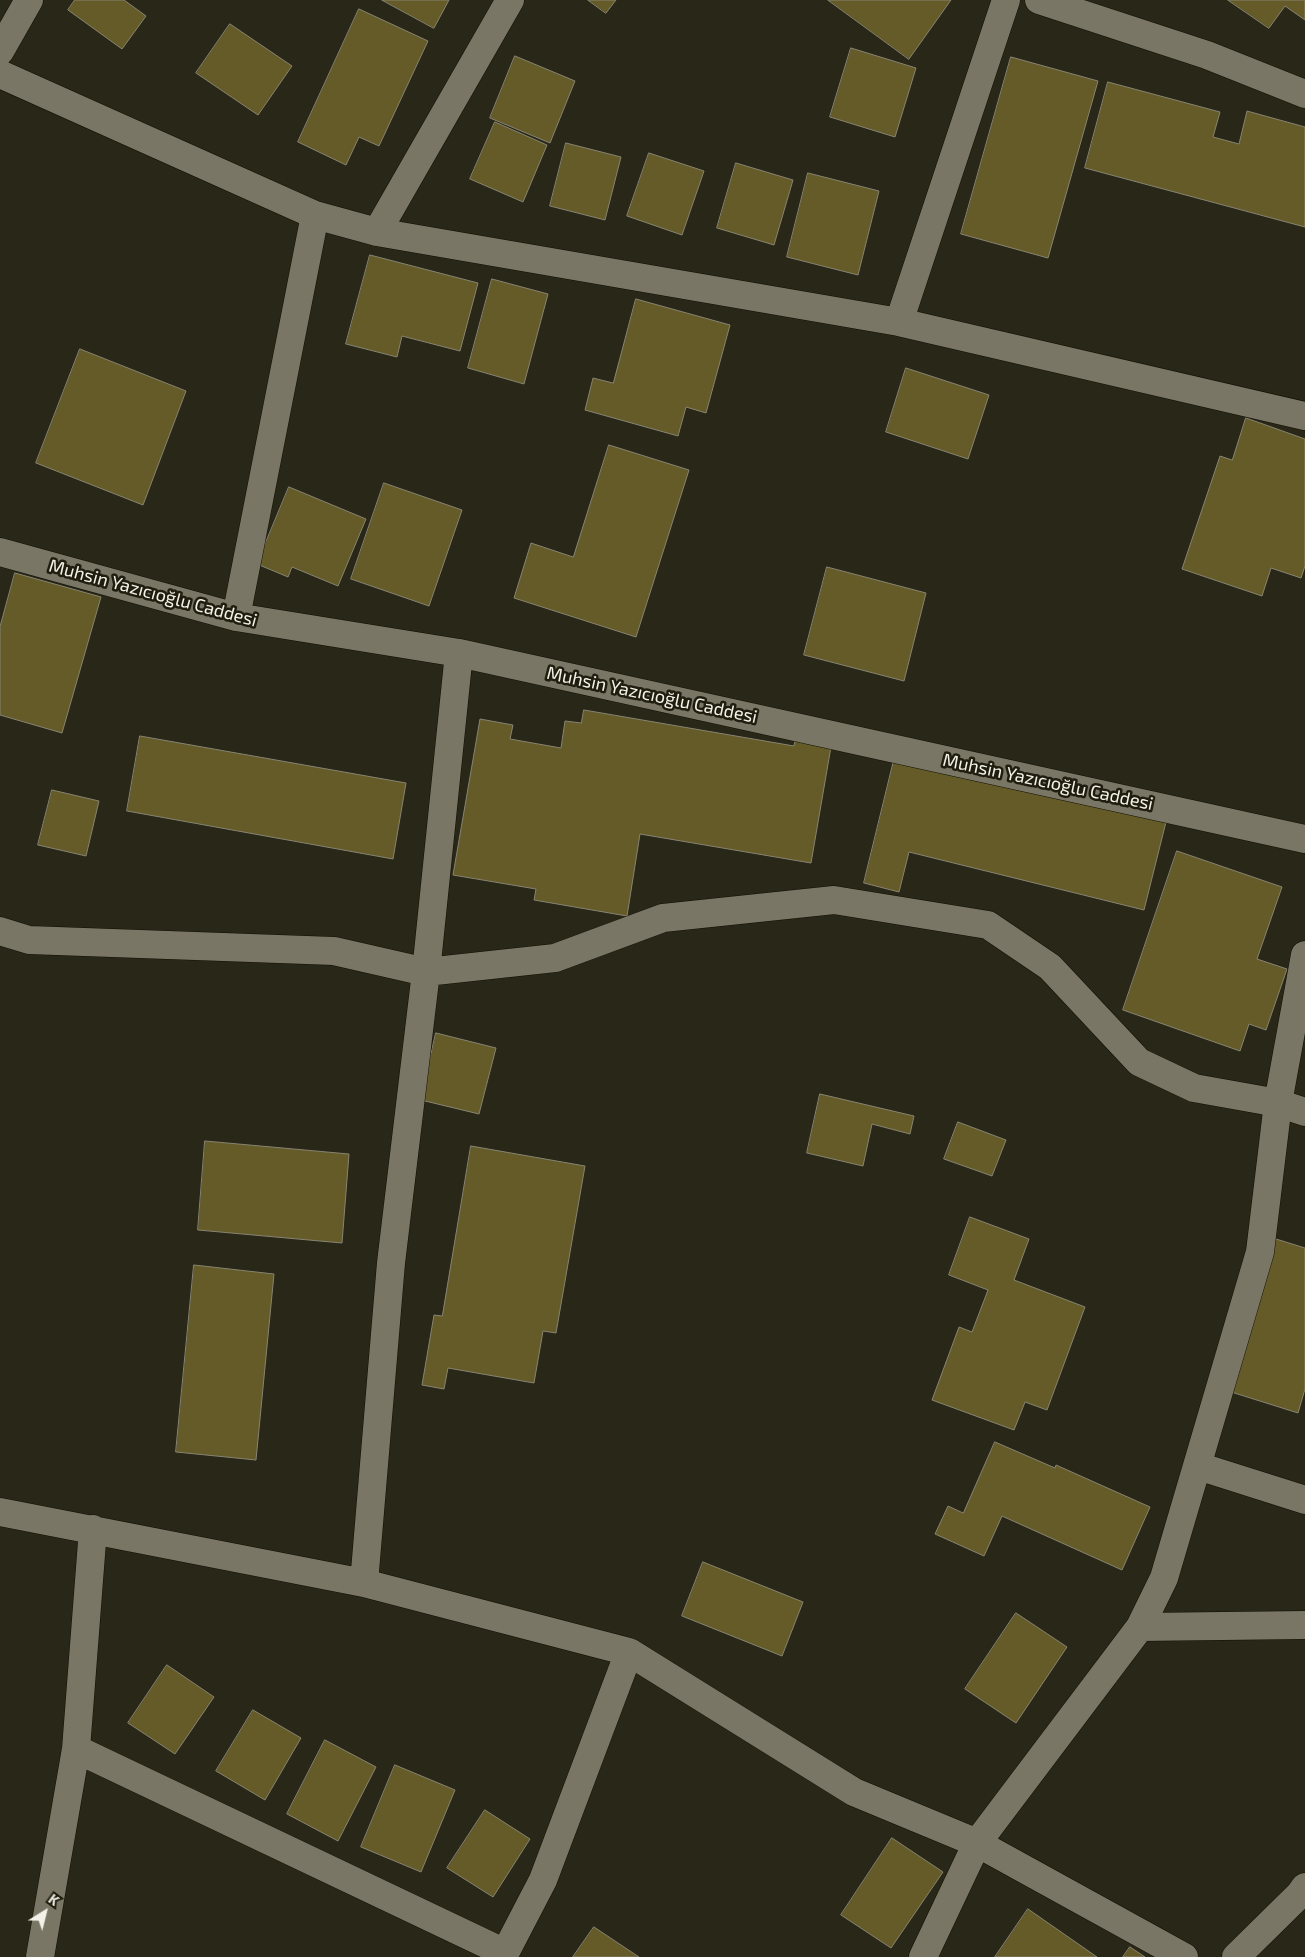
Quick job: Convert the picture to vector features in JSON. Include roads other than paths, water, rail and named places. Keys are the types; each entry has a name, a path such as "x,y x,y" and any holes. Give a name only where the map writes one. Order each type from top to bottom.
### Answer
{"street":[{"path":"0,51 29,0"},
{"path":"377,232 510,0"},
{"path":"899,322 1006,0"},
{"path":"1039,0 1207,55 1305,94"},
{"path":"0,74 315,215 377,232 899,322 1305,416"},
{"path":"236,618 315,215"},
{"name":"Muhsin Yazıcıoğlu Caddesi","path":"0,552 236,618 459,653 1305,839"},
{"path":"364,1583 391,1263 426,972 459,653"},
{"path":"0,931 30,940 334,951 426,972 555,958 663,918 834,900 988,925 1050,966 1140,1062 1194,1088 1278,1103 1305,1112"},
{"path":"923,1957 977,1843 1140,1627 1164,1578 1260,1252 1278,1103 1305,954"},
{"path":"1198,1466 1305,1500"},
{"path":"0,1512 364,1583 629,1652 854,1792 977,1843 1184,1957"},
{"path":"40,1957 76,1749 93,1529"},
{"path":"1140,1627 1305,1625"},
{"path":"76,1749 504,1955 543,1880 629,1652"},
{"path":"1236,1957 1303,1893"}]}
